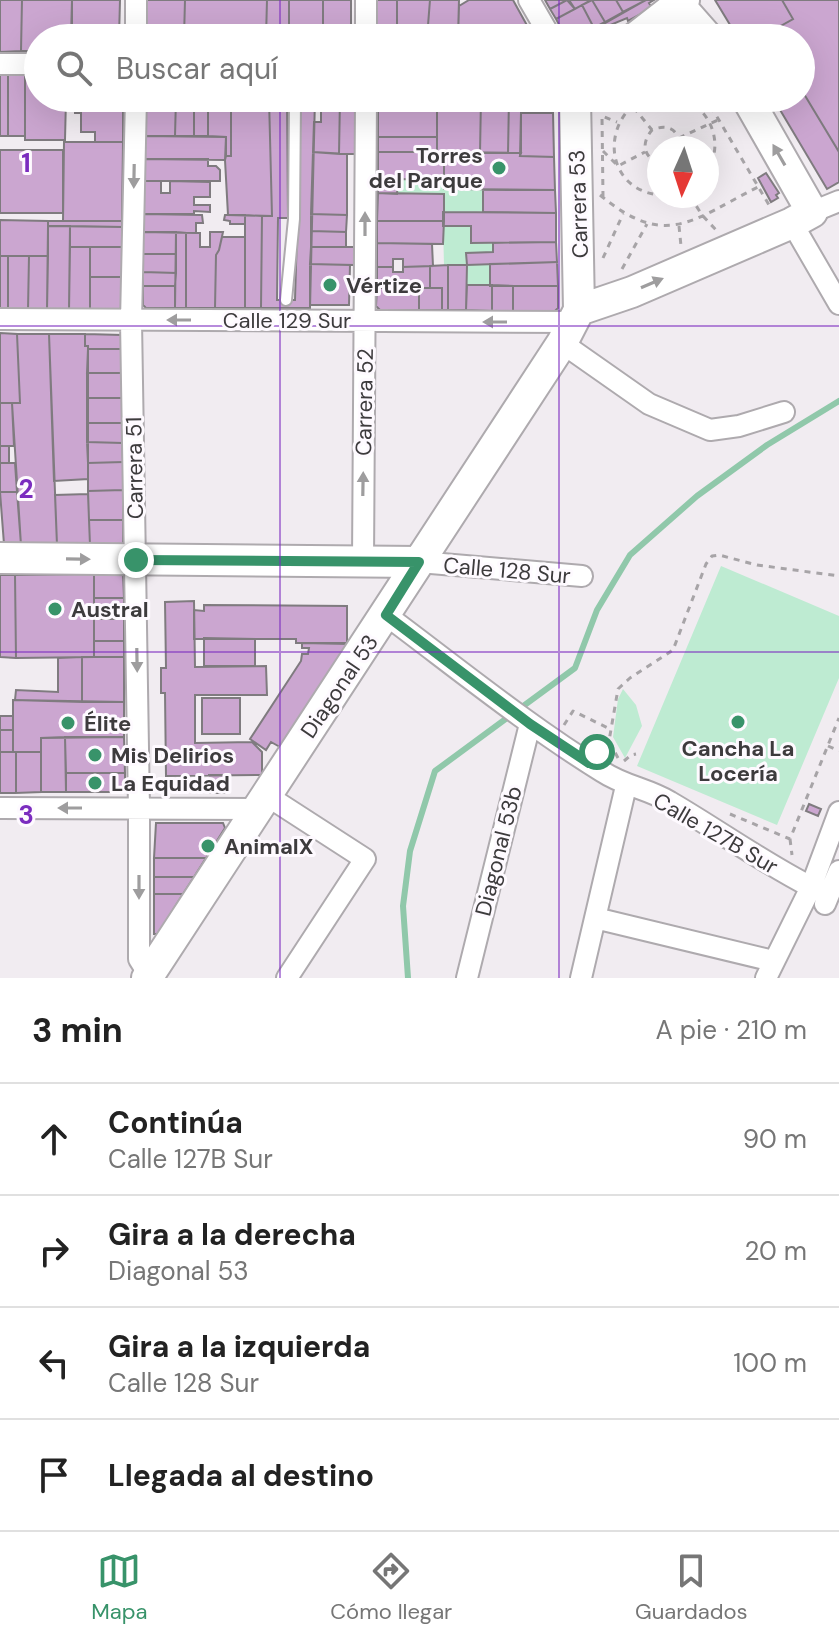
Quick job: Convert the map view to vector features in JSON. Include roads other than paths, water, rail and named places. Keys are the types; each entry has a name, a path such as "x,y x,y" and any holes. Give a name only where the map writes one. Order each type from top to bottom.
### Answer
{"street":[{"path":"136,0 136,24"},
{"path":"366,0 366,24"},
{"path":"529,0 543,24"},
{"path":"652,24 680,2 697,24"},
{"path":"0,64 24,64"},
{"name":"Carrera 51","path":"136,112 131,321 139,959 149,977"},
{"name":"Carrera 52","path":"363,562 366,112"},
{"name":"Carrera 53","path":"571,325 575,112"},
{"path":"754,112 803,210 839,304"},
{"name":"Calle 129 Sur","path":"0,319 131,321 286,309 365,321 571,325 632,292 803,210"},
{"path":"571,325 649,404 710,430 739,426 784,412"},
{"name":"Diagonal 53","path":"149,977 571,325"},
{"name":"Calle 128 Sur","path":"0,558 419,562 582,576"},
{"name":"Calle 127B Sur","path":"386,615 528,723 667,799 764,863 811,887"},
{"name":"Diagonal 53b","path":"467,978 528,723"},
{"path":"581,978 626,778"},
{"path":"0,808 139,809 262,802 365,859 287,978"},
{"path":"595,918 770,970 811,887 839,812"},
{"path":"825,904 839,871"}],"lane":[{"path":"286,309 294,219 295,112"}],"waterway":[{"path":"408,978 403,906 410,851 435,771 575,668 597,610 630,555 697,496 767,445 839,401"}],"place":[{"name":"Torres del Parque","path":"499,168"},
{"name":"Vértize","path":"330,285"},
{"name":"Austral","path":"55,609"},
{"name":"Cancha La Locería","path":"738,722"},
{"name":"Élite","path":"68,723"},
{"name":"Mis Delirios","path":"95,755"},
{"name":"La Equidad","path":"95,783"},
{"name":"AnimalX","path":"208,846"}]}
